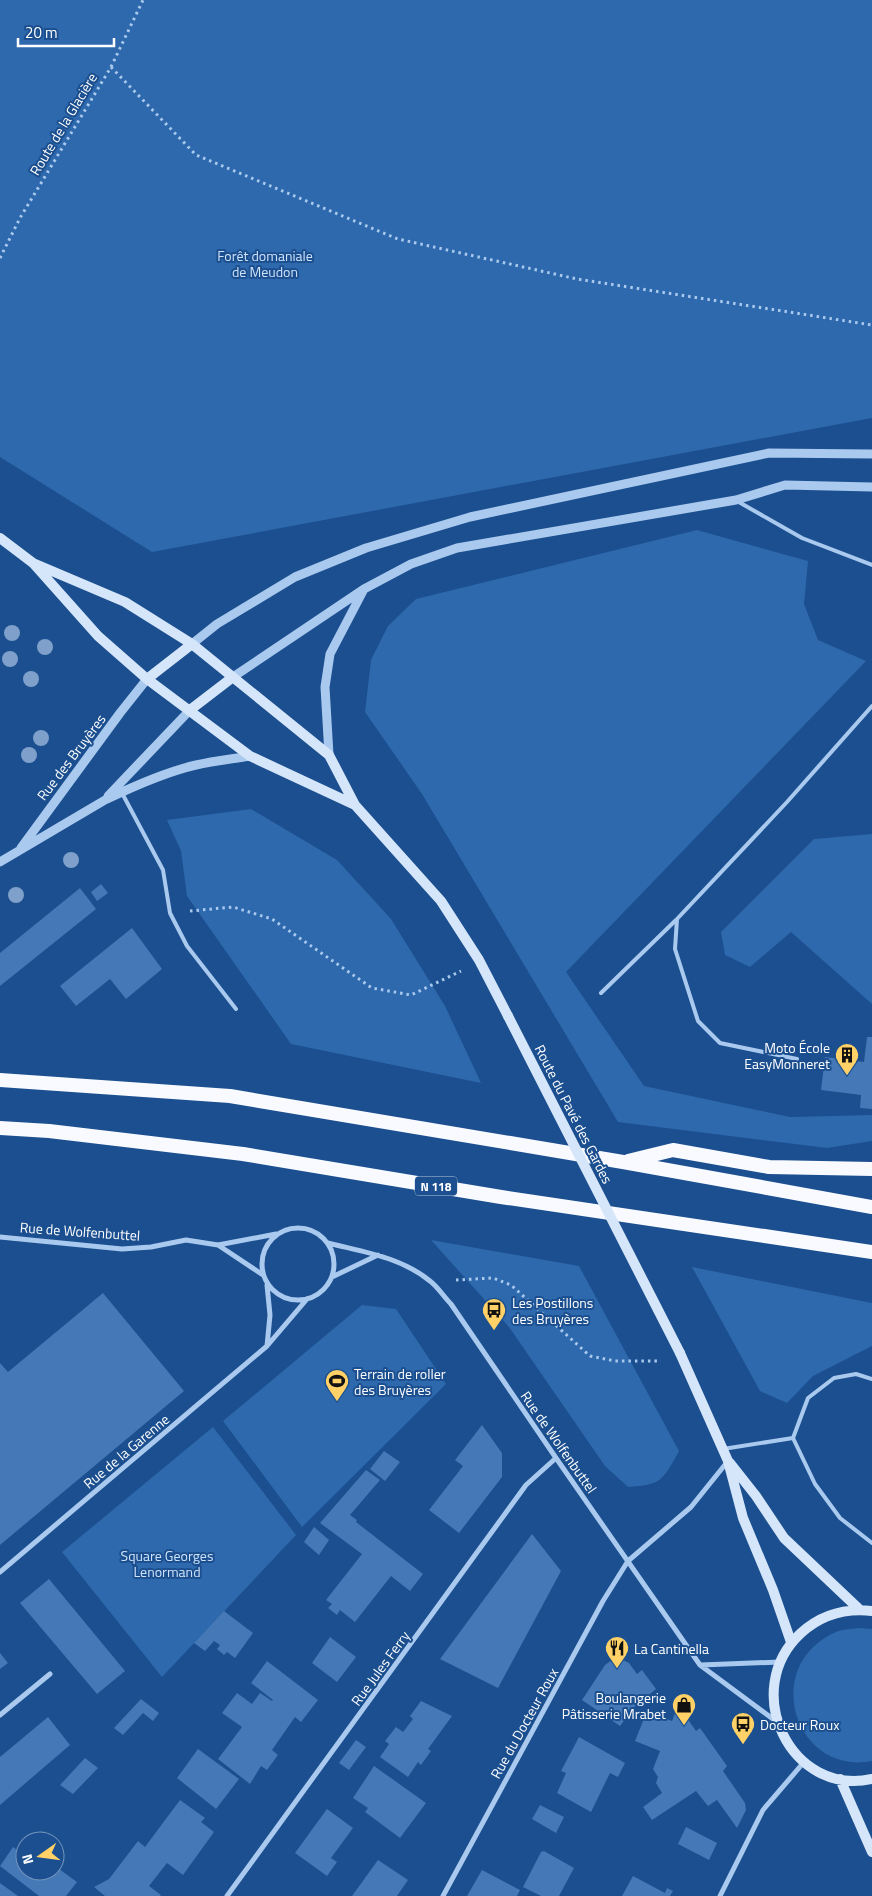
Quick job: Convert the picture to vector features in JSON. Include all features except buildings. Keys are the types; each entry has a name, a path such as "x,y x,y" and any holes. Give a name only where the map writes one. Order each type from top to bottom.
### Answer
{"highway":[{"path":"0,1080 230,1096 623,1162 872,1207"},
{"name":"N 118","path":"0,1128 49,1131 242,1154 501,1197 872,1252"},
{"path":"623,1162 673,1150 769,1168 872,1169"}],"main road":[{"name":"Route du Pavé des Gardes","path":"0,538 33,564 98,636 147,679 250,756 354,805"},
{"name":"Route du Pavé des Gardes","path":"33,564 125,602 192,644 329,755 354,805 441,901 479,960 682,1357 728,1461 743,1518 773,1590 791,1642"},
{"path":"147,679 192,644"},
{"path":"190,710 233,677"},
{"name":"Route du Pavé des Gardes","path":"728,1461 756,1496 784,1538 860,1610"},
{"path":"872,1611 860,1610 834,1613 810,1624 791,1642 780,1662 774,1682 773,1702 777,1722 788,1744 804,1762 820,1772 840,1779 864,1781 872,1779"},
{"path":"840,1779 872,1852"}],"street":[{"path":"192,644 217,624 295,578 366,548 470,517 769,453 872,454"},
{"path":"233,677 364,589 411,564 457,548 736,500 785,485 872,487"},
{"path":"329,755 326,687 330,654 364,589"},
{"name":"Rue des Bruyères","path":"17,852 147,679"},
{"name":"Rue des Bruyères","path":"105,800 190,710"},
{"name":"Rue des Bruyères","path":"0,862 121,792 165,774 196,765 250,756"},
{"path":"298,1227 320,1235 328,1243 333,1254 334,1266 332,1277 326,1287 318,1294 307,1299 296,1300 285,1298 268,1285 263,1275 261,1264 263,1252 268,1242 276,1234 298,1227"},
{"name":"Rue de Wolfenbuttel","path":"218,1246 276,1234"},
{"name":"Rue de Wolfenbuttel","path":"0,1237 122,1248 151,1247 186,1240 218,1246 263,1275"},
{"name":"Rue de Wolfenbuttel","path":"328,1243 378,1255 405,1264 431,1281 451,1304 700,1665 777,1722"},
{"path":"332,1277 378,1255"},
{"path":"267,1346 270,1315 268,1285"},
{"name":"Rue de la Garenne","path":"0,1572 267,1346 307,1299"},
{"name":"Rue Jules Ferry","path":"227,1896 526,1485 556,1458"},
{"name":"Rue du Docteur Roux","path":"443,1896 604,1600 628,1561 691,1507 728,1461"},
{"path":"700,1665 780,1662"},
{"path":"0,1714 50,1674"},
{"path":"720,1896 763,1810 804,1762"}],"lane":[{"path":"736,500 802,538 872,564"},
{"path":"601,993 677,919 787,802 872,706"},
{"path":"121,792 163,870 170,912 187,946 236,1009"},
{"path":"677,919 675,949 698,1021 720,1043 797,1059"},
{"path":"872,1379 856,1374 834,1378 808,1398 793,1438 815,1484 840,1518 872,1543"},
{"path":"723,1449 793,1438"}],"path":[{"name":"Route de la Glacière","path":"0,258 20,218 112,67 143,0"},
{"path":"112,67 196,155 398,239 577,279 872,325"},
{"path":"170,912 233,907 272,919 372,988 411,995 452,976 479,960"},
{"path":"431,1281 493,1278 510,1285 590,1356 616,1361 682,1357"}],"green space":[{"name":"Forêt domaniale de Meudon","path":"0,0 872,0 872,418 152,552 0,457"},
{"path":"697,530 808,561 804,604 818,640 866,661 566,972 644,1086 790,1117 872,1115 872,1141 827,1148 618,1122 422,794 365,712 371,660 388,626 416,599"},
{"path":"251,809 337,860 391,919 445,1006 481,1083 291,1044 187,896 181,851 167,820"},
{"path":"872,834 872,1004 791,932 750,967 725,955 721,932 814,839"},
{"path":"431,1240 579,1266 679,1451 665,1475 648,1485 628,1487 605,1466 509,1327"},
{"path":"692,1267 872,1303 872,1346 813,1376 787,1403 760,1391"},
{"name":"Terrain de roller des Bruyères","path":"362,1305 396,1309 446,1384 302,1527 223,1421"},
{"name":"Square Georges Lenormand","path":"213,1427 296,1535 162,1677 62,1552"},
{"path":"859,1628 872,1629 872,1761 845,1761 823,1752 806,1735 796,1715 793,1691 799,1668 813,1648 836,1632"}],"place":[{"name":"Moto École EasyMonneret","path":"847,1076"},
{"name":"Les Postillons des Bruyères","path":"494,1331"},
{"name":"Terrain de roller des Bruyères","path":"337,1402"},
{"name":"La Cantinella","path":"617,1669"},
{"name":"Boulangerie Pâtisserie Mrabet","path":"684,1726"},
{"name":"Docteur Roux","path":"743,1745"}]}
